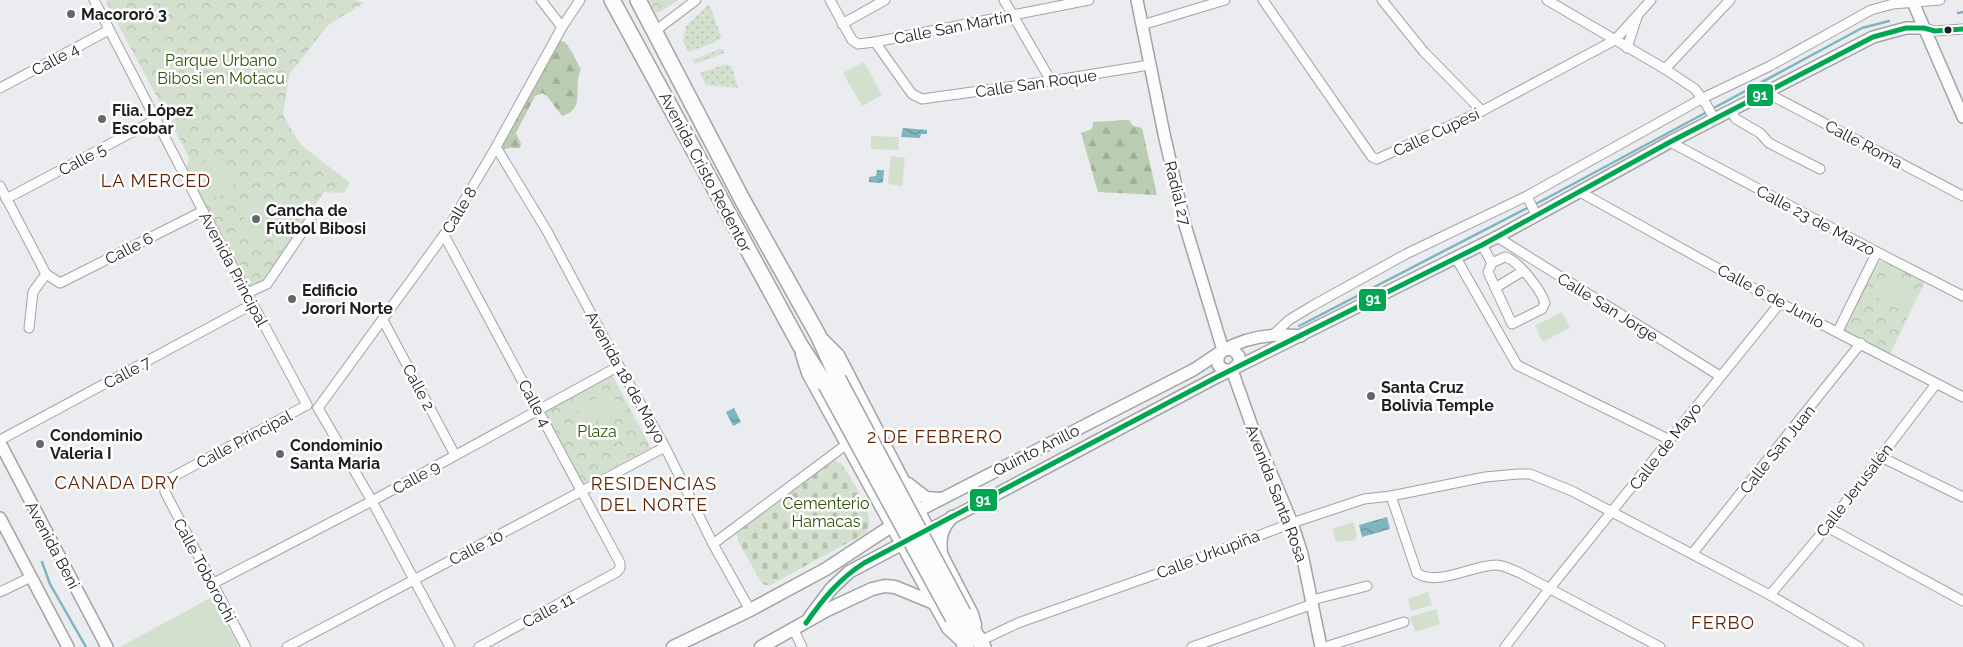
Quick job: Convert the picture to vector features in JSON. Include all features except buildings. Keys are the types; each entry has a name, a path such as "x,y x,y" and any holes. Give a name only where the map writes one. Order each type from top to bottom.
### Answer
{"highway":[{"name":"Avenida Cristo Redentor","path":"612,0 800,345 832,382"},
{"name":"Avenida Cristo Redentor","path":"638,0 739,193 818,335 832,382 974,642"}],"main road":[{"name":"Avenida Cristo Redentor","path":"818,335 838,355 972,614 974,642"},
{"name":"Avenida Cristo Redentor","path":"800,345 808,373 948,628 974,642"},
{"path":"872,489 886,503 898,504 902,499 903,493 899,473"},
{"path":"899,473 922,496 940,499"},
{"path":"872,489 878,520 873,539"},
{"name":"Quinto Anillo","path":"673,647 750,610 826,568 918,510"},
{"path":"941,554 940,539 942,530 952,517"},
{"name":"Quinto Anillo","path":"760,647 806,623 831,589 849,572 929,530"},
{"path":"915,569 912,556 914,546 918,541 924,540 941,554"},
{"path":"806,623 856,595 885,586 902,590 934,603"}],"street":[{"name":"Avenida Principal","path":"94,0 307,405"},
{"path":"541,0 562,27"},
{"name":"Calle 8","path":"318,408 444,235 496,147 562,27 580,0"},
{"path":"655,31 696,0"},
{"path":"830,0 842,24 885,0"},
{"path":"1004,0 1051,81"},
{"name":"Calle San Martín","path":"842,24 854,42 861,44 1013,15 1069,2 1089,0"},
{"name":"Radial 27","path":"1137,0 1149,65 1185,224 1223,350 1218,357 1218,365 1224,370 1232,370"},
{"path":"1142,24 1225,0"},
{"name":"Calle Cupesí","path":"1263,0 1372,157 1377,159 1482,111 1615,40"},
{"path":"1382,0 1424,52 1482,111"},
{"path":"1547,0 1665,68 1695,89 1714,117"},
{"path":"1615,40 1651,0"},
{"path":"1665,68 1730,0"},
{"path":"1274,334 1289,320 1320,301 1406,254 1527,198 1871,10 1893,4 1940,0"},
{"path":"1913,2 1963,117"},
{"path":"1628,48 1638,14"},
{"name":"Quinto Anillo","path":"929,530 1232,370 1482,245 1535,213 1580,192 1714,117 1873,37 1906,28 1924,28 1934,31 1963,29"},
{"name":"Calle 4","path":"0,88 110,30"},
{"name":"Calle San Roque","path":"875,42 912,94 922,99 1149,65"},
{"name":"Calle Roma","path":"1765,92 1963,196"},
{"path":"1730,110 1736,119 1760,132 1770,144 1820,169"},
{"name":"Calle 5","path":"6,199 157,119"},
{"name":"Calle 23 de Marzo","path":"1670,142 1963,296"},
{"name":"Avenida 18 de Mayo","path":"496,147 551,239 665,447 713,544 750,610"},
{"path":"0,186 46,274 33,292 29,328"},
{"name":"Calle 6 de Junio","path":"1580,192 1780,303 1838,331 1963,397"},
{"path":"1527,198 1535,213"},
{"name":"Calle 6","path":"46,274 55,281 64,282 203,210"},
{"path":"247,293 267,284 311,219"},
{"name":"Calle 4","path":"444,235 620,563 620,568 617,572"},
{"name":"Calle San Jorge","path":"1497,237 1720,376"},
{"path":"1482,245 1492,263"},
{"path":"1838,331 1877,252"},
{"path":"1456,258 1517,365 1670,440"},
{"path":"1500,258 1508,258 1538,288 1545,303 1542,309 1512,324 1488,272 1492,263 1500,258"},
{"path":"1495,288 1523,272"},
{"name":"Calle de Mayo","path":"1505,647 1550,588 1780,303"},
{"name":"Calle 7","path":"0,441 253,304"},
{"name":"Calle 2","path":"383,320 454,455"},
{"name":"Quinto Anillo","path":"918,510 1178,378 1223,350 1262,336 1274,334 1301,336"},
{"name":"Calle San Juan","path":"1692,554 1861,343"},
{"name":"Calle 9","path":"212,584 372,501 619,366"},
{"name":"Avenida Santa Rosa","path":"1232,370 1254,432 1292,523 1302,554 1321,647"},
{"name":"Calle Jerusalén","path":"1770,595 1827,527 1936,384"},
{"path":"307,405 318,408 372,501 450,647"},
{"name":"Calle Principal","path":"165,492 163,488 167,480 307,405"},
{"name":"Avenida Beni","path":"0,441 107,647"},
{"path":"713,544 847,444"},
{"name":"Calle 10","path":"287,647 665,447"},
{"path":"1881,457 1963,497"},
{"name":"Calle Urkupiña","path":"974,642 1018,623 1165,571 1292,523 1364,499 1391,496 1485,477 1530,474 1572,491 1770,595 1859,647"},
{"name":"Calle Toborochi","path":"165,492 246,647"},
{"path":"1391,496 1417,574 1424,578 1438,578 1498,564 1550,588 1660,647"},
{"path":"0,518 68,647"},
{"path":"1827,527 1963,601"},
{"name":"Calle 11","path":"479,647 617,572"},
{"path":"0,592 31,577"},
{"path":"1192,647 1313,602 1366,586"},
{"path":"1325,647 1404,622"},
{"path":"794,630 802,647"}],"green space":[{"name":"Parque Urbano Bibosi en Motacu","path":"105,0 356,0 364,3 328,25 289,75 283,115 301,145 350,183 344,193 324,192 264,281 256,286 249,286 246,281 186,168 189,157"},
{"path":"649,0 679,0 658,13 655,12"},
{"path":"709,4 721,36 719,40 689,52 683,41 686,26"},
{"path":"558,40 565,42 581,70 577,103 570,113 562,116 547,96 542,93 535,96 516,133 521,144 520,148 504,150 501,142"},
{"path":"723,49 724,53 695,64 693,60"},
{"path":"864,62 882,95 862,106 843,73"},
{"path":"726,64 732,67 738,88 706,85 700,73"},
{"path":"1129,120 1133,126 1142,128 1157,195 1098,192 1081,133 1092,129 1093,122"},
{"path":"871,136 899,137 898,150 871,149"},
{"path":"218,155 235,188 216,198 199,165"},
{"path":"891,156 905,158 902,186 888,184"},
{"name":"Cancha de Fútbol Bibosi","path":"257,199 273,230 256,239 239,208"},
{"path":"1883,261 1925,282 1890,354 1842,330 1877,265"},
{"path":"1884,276 1916,294 1905,313 1873,295"},
{"path":"1562,312 1570,328 1543,342 1535,326"},
{"name":"Plaza","path":"612,375 651,448 580,485 544,416 550,407"},
{"path":"610,390 620,408 586,426 576,408"},
{"name":"Cementerio Hamacas","path":"831,459 841,463 862,498 869,517 866,533 770,585 765,585 761,582 738,541 737,532"},
{"path":"1353,522 1357,534 1355,540 1336,542 1332,529"},
{"path":"1428,592 1432,605 1411,611 1408,599"},
{"path":"212,597 239,647 120,647"},
{"path":"1436,609 1440,624 1415,632 1410,617"}],"water":[{"path":"903,128 927,130 927,134 921,134 920,138 901,137"},
{"path":"877,170 884,170 883,182 869,182 869,177 876,176"},
{"path":"734,408 741,422 733,426 726,412"},
{"path":"1387,517 1390,529 1362,537 1359,525"}],"waterway":[{"path":"1958,13 1963,12"},
{"path":"1712,109 1862,28 1889,21"},
{"path":"1534,205 1707,112"},
{"path":"1299,326 1529,207"},
{"path":"42,562 50,584 86,647"}],"transit line":[{"name":"91","path":"806,623 832,590 864,563 1217,377 1482,245 1670,142 1873,37 1906,28 1924,28 1935,31 1963,29"}],"place":[{"name":"Macororó 3","path":"71,14"},
{"name":"Flia. López Escobar","path":"102,119"},
{"name":"Cancha de Fútbol Bibosi","path":"256,219"},
{"name":"Edificio Jorori Norte","path":"292,299"},
{"name":"Santa Cruz Bolivia Temple","path":"1371,396"},
{"name":"Condominio Valeria I","path":"40,444"},
{"name":"Condominio Santa Maria","path":"280,454"}],"district":[{"name":"LA MERCED","path":"156,181"},
{"name":"2 DE FEBRERO","path":"935,437"},
{"name":"CANADA DRY","path":"117,483"},
{"name":"RESIDENCIAS DEL NORTE","path":"654,494"},
{"name":"FERBO","path":"1723,623"}]}
